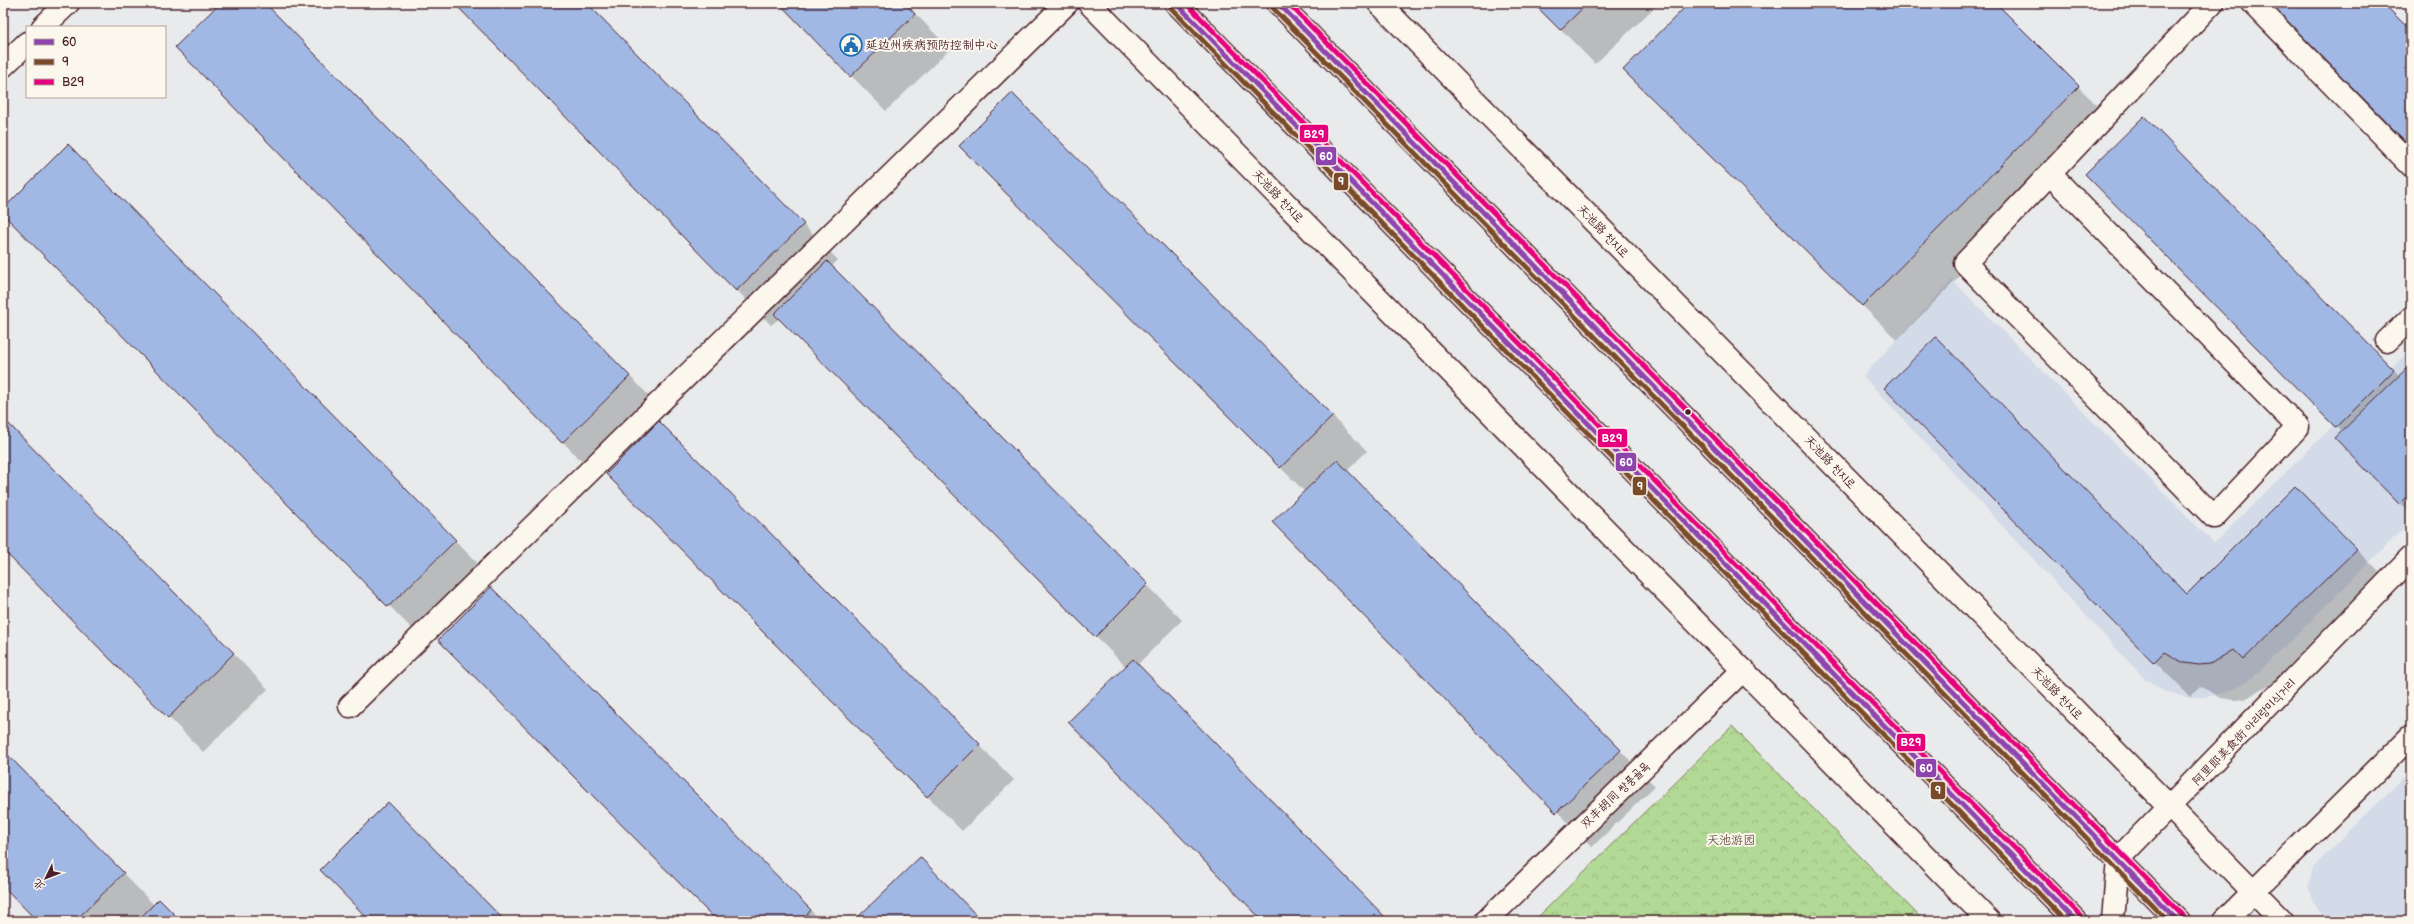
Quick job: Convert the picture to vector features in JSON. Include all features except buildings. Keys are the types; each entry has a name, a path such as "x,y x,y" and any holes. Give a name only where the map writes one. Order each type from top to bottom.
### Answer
{"street":[{"path":"44,26 68,3"},
{"path":"350,706 1067,3"},
{"name":"天池路 천지로","path":"1089,3 1989,921"},
{"path":"1176,3 2076,921"},
{"path":"1278,3 2178,921"},
{"name":"天池路 천지로","path":"1379,3 2282,921"},
{"path":"2050,174 2298,427 2214,517 1965,263 2212,3"},
{"path":"2253,3 2411,166"},
{"path":"3,66 26,44"},
{"path":"2387,341 2411,318"},
{"name":"阿里郎美食街 아리랑미식거리","path":"2118,859 2170,808 2411,558"},
{"name":"双丰胡同 쌍풍골목","path":"1486,921 1743,670"},
{"path":"2224,921 2411,736"},
{"path":"2113,921 2118,859"}],"shaded area":[{"path":"1952,280 2214,543 2411,349 2411,521 2253,678 2228,692 2205,697 2186,697 2163,691 2142,676 1863,376"},
{"path":"2411,770 2411,921 2328,921 2318,909 2308,887 2313,867"}],"green space":[{"name":"天池游园","path":"1732,726 1924,921 1534,921"}],"transit line":[{"name":"60","path":"1176,3 2076,921"},
{"name":"B29","path":"1186,3 2081,916"},
{"name":"60","path":"1278,3 2178,921"},
{"name":"B29","path":"1288,3 2183,916"},
{"name":"9","path":"1171,8 2066,921"},
{"name":"9","path":"1273,8 2168,921"}],"place":[{"name":"延边州疾病预防控制中心","path":"851,45"}]}
